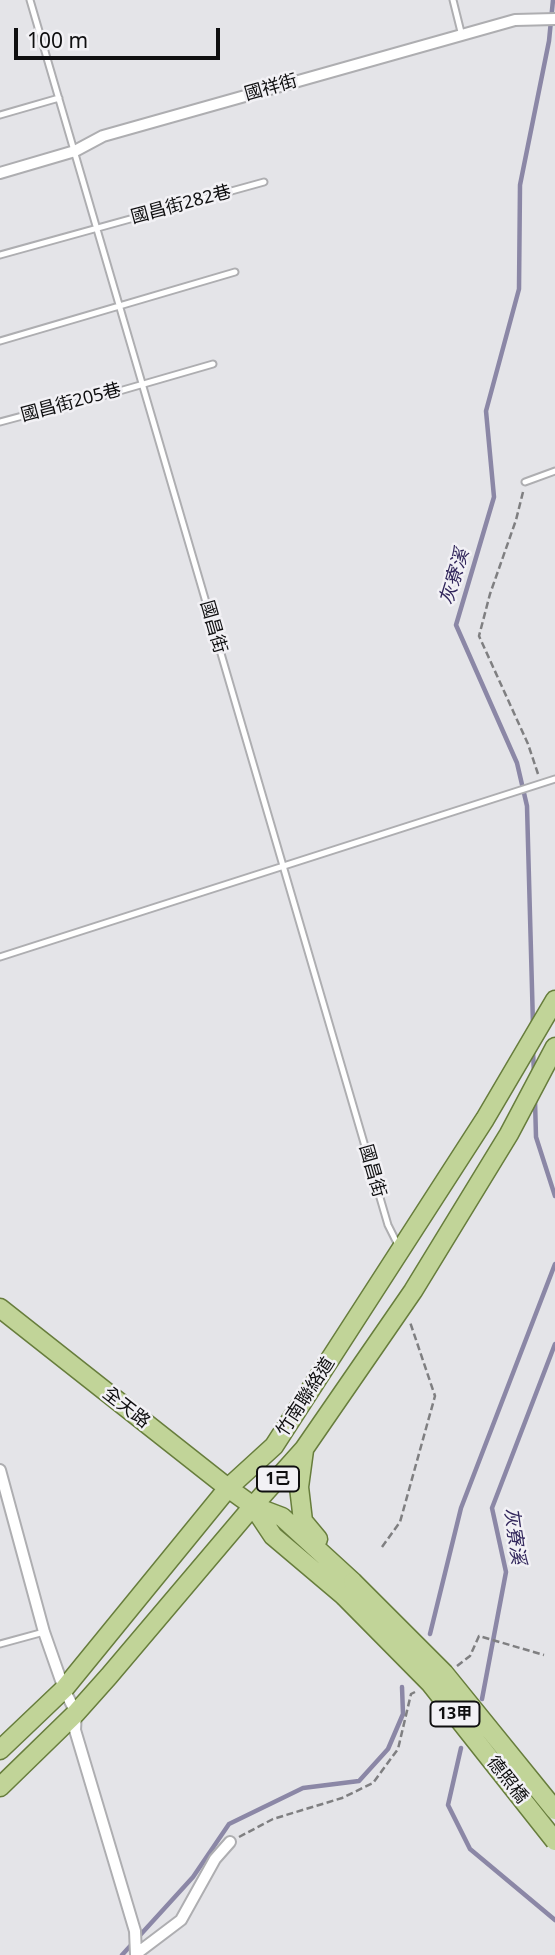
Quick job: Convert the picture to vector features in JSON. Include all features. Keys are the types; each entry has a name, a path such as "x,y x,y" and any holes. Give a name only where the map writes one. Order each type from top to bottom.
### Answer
{"main road":[{"name":"竹南聯絡道","path":"0,1750 64,1689 228,1488 274,1446 485,1119 555,1000"},
{"name":"竹南聯絡道","path":"0,1787 76,1713 304,1449 403,1306 509,1134 555,1047"},
{"name":"全天路","path":"0,1308 253,1506"},
{"path":"304,1449 299,1486 303,1521 349,1589"},
{"name":"13甲","path":"253,1506 273,1536 349,1589"},
{"name":"德照橋","path":"349,1589 444,1673 555,1810"},
{"name":"德照橋","path":"349,1589 430,1683 555,1841"}],"street":[{"name":"國祥街","path":"0,173 75,151 103,135 515,20 551,19"},
{"path":"0,1471 44,1632 64,1689 76,1713 75,1730 135,1934 137,1952 181,1920 215,1859 230,1842"}],"lane":[{"name":"國昌街","path":"30,0 388,1225 401,1251"},
{"path":"453,0 462,36"},
{"path":"0,115 59,98"},
{"name":"國昌街282巷","path":"0,255 264,182"},
{"path":"0,341 235,272"},
{"name":"國昌街205巷","path":"0,422 213,364"},
{"path":"525,482 555,471"},
{"path":"0,957 555,779"},
{"path":"0,1644 44,1632"}],"path":[{"path":"525,482 516,520 490,594 479,636 528,744 541,784"},
{"path":"382,1547 400,1522 435,1395 403,1306"},
{"path":"450,1670 470,1656 479,1636 544,1654"},
{"path":"230,1842 273,1819 342,1798 373,1783 398,1749 411,1694 421,1688"}],"waterway":[{"name":"灰寮溪","path":"533,1025 527,806 517,763 456,625 494,497 486,411 519,289 520,185 549,41 553,0"},
{"name":"灰寮溪","path":"533,1051 534,1074"},
{"name":"灰寮溪","path":"535,1100 536,1137 555,1196"},
{"path":"430,1634 461,1508 555,1264"},
{"name":"灰寮溪","path":"482,1699 506,1572 492,1508 555,1344"},
{"path":"122,1955 193,1877 229,1824 303,1788 359,1781 388,1749 403,1714 402,1687"},
{"name":"灰寮溪","path":"461,1748 448,1805 470,1849 555,1920"}]}
